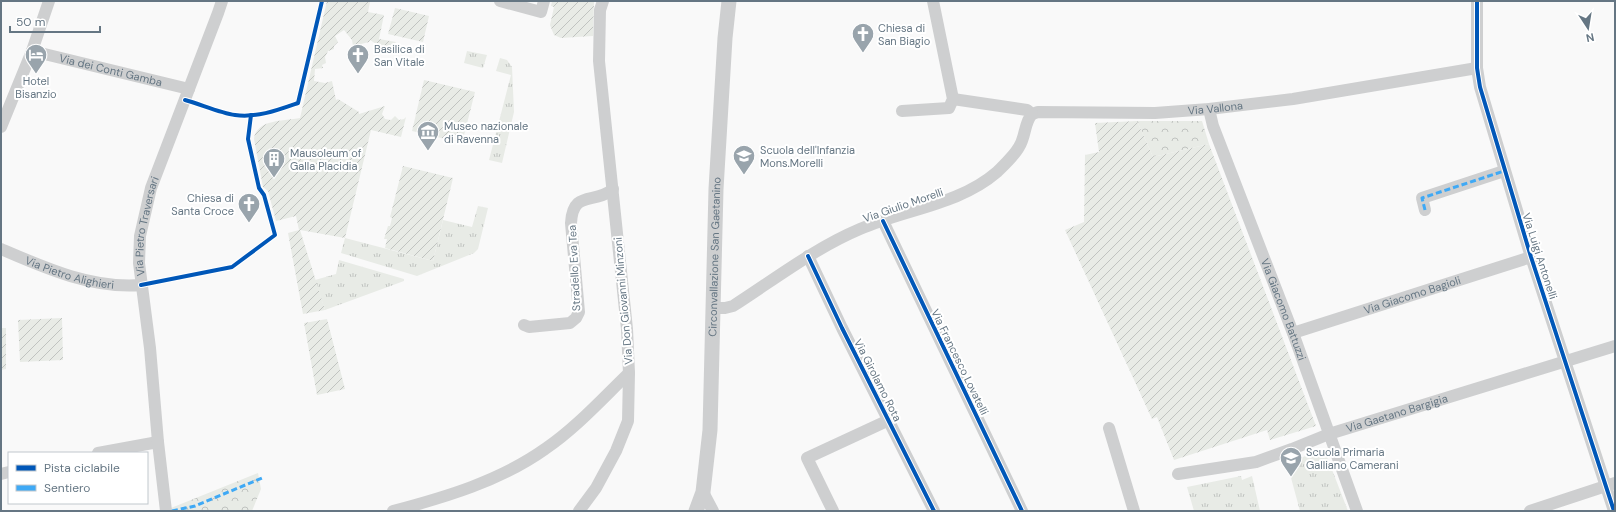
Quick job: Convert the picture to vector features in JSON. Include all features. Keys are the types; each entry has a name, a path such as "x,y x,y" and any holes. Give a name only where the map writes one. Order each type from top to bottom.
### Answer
{"street":[{"path":"1,127 6,102 32,51 48,1"},
{"name":"Via Pietro Traversari","path":"166,511 158,442 150,348 139,263 140,236 150,188 222,1"},
{"path":"500,1 542,6"},
{"name":"Via Don Giovanni Minzoni","path":"393,511 472,487 505,473 546,449 629,373 625,305 599,61 600,10 603,1"},
{"name":"Circonvallazione San Gaetanino","path":"696,511 703,492 710,430 716,189 725,38 729,1"},
{"path":"902,111 948,108 953,99 933,1"},
{"name":"Via Luigi Antonelli","path":"1477,1 1477,68 1480,87 1504,171 1565,362 1610,484 1614,511"},
{"name":"Via dei Conti Gamba","path":"32,51 189,89"},
{"name":"Via Vallona","path":"953,99 1027,110 1032,114 1038,112 1111,114 1155,113 1209,109 1293,99 1477,68"},
{"name":"Via Giacomo Battuzzi","path":"1209,109 1213,126 1293,333 1357,511"},
{"name":"Via Giulio Morelli","path":"712,308 725,308 733,306 808,256 860,229 939,202 970,190 985,181 998,171 1020,147 1027,120 1032,114"},
{"path":"1425,210 1422,198 1504,171"},
{"name":"Stradello Eva Tea","path":"524,325 529,327 570,323 576,318 578,312 571,223 573,208 588,198 607,194 613,189"},
{"name":"Via Francesco Lovatelli","path":"883,221 1022,511"},
{"name":"Via Pietro Alighieri","path":"1,249 80,280 130,286 141,284"},
{"name":"Via Girolamo Rota","path":"808,256 842,328 934,511"},
{"name":"Via Giacomo Bagioli","path":"1293,333 1531,257"},
{"name":"Via Gaetano Bargigia","path":"1178,474 1256,462 1292,450 1329,434 1615,346"},
{"path":"579,511 596,488 616,451 628,421 629,373"},
{"path":"833,511 807,458 888,420"},
{"path":"1109,428 1134,511"},
{"path":"103,452 158,442"},
{"path":"1530,511 1610,484"},
{"path":"703,492 713,511"}],"green space":[{"path":"327,1 370,2 368,12 384,15 379,39 396,42 392,47 393,55 370,40 369,42 353,46 352,40 344,30 335,36 338,42 334,46 334,49 328,51 325,57 326,63 322,65 323,68 315,69 314,81 325,83 332,81 336,100 338,99 359,112 359,114 385,106 382,114 385,119 391,120 395,116 399,120 406,117 401,137 371,130 345,238 300,230 325,310 303,314 288,233 299,230 296,216 276,221 268,191 263,187 254,139 256,132 265,124 300,118"},
{"path":"552,1 594,1 593,36 561,38 554,35 550,25 554,7 551,6"},
{"path":"395,8 429,16 423,42 388,34"},
{"path":"467,51 487,55 483,68 464,63"},
{"path":"500,58 507,60 512,67 514,112 502,163 489,160 511,75 496,71"},
{"path":"424,80 475,92 462,143 412,131"},
{"path":"1137,121 1202,121 1209,144 1153,157"},
{"path":"1137,121 1153,157 1209,144 1316,426 1270,440 1267,430 1174,460 1157,417 1152,419 1065,230 1084,222 1085,155 1099,152 1095,123"},
{"path":"403,166 453,178 433,261 385,248 387,239 384,239 388,226 390,226 392,218 390,217"},
{"path":"478,206 488,208 478,249 474,253 417,276 341,253 345,238 433,261 443,220 472,227"},
{"path":"339,260 404,279 404,281 325,310 315,280 336,274"},
{"path":"62,318 63,360 20,362 18,320"},
{"path":"327,319 345,389 317,395 304,323"},
{"path":"1,328 6,328 6,369 1,370"},
{"path":"1324,449 1348,511 1300,511 1287,463"},
{"path":"258,473 261,489 252,511 171,511 171,508"},
{"path":"1241,476 1242,480 1252,476 1260,511 1194,511 1187,487"}],"marked path":[{"path":"1425,210 1422,198 1504,171"},
{"path":"172,511 195,506 262,478"}],"cycle path":[{"path":"185,100 223,112 243,116 267,113 298,103 322,1"},
{"path":"1477,1 1477,68 1480,87 1531,257 1614,511"},
{"path":"141,285 232,267 275,235 264,195 259,188 248,139 251,115"},
{"path":"883,221 1022,511"},
{"path":"808,256 842,328 934,511"}],"place":[{"name":"Chiesa di San Biagio","path":"863,54"},
{"name":"Hotel Bisanzio","path":"36,74"},
{"name":"Basilica di San Vitale","path":"358,74"},
{"name":"Museo nazionale di Ravenna","path":"428,152"},
{"name":"Scuola dell'Infanzia Mons.Morelli","path":"744,176"},
{"name":"Mausoleum of Galla Placidia","path":"274,178"},
{"name":"Chiesa di Santa Croce","path":"249,224"},
{"name":"Scuola Primaria Galliano Camerani","path":"1291,478"}]}
